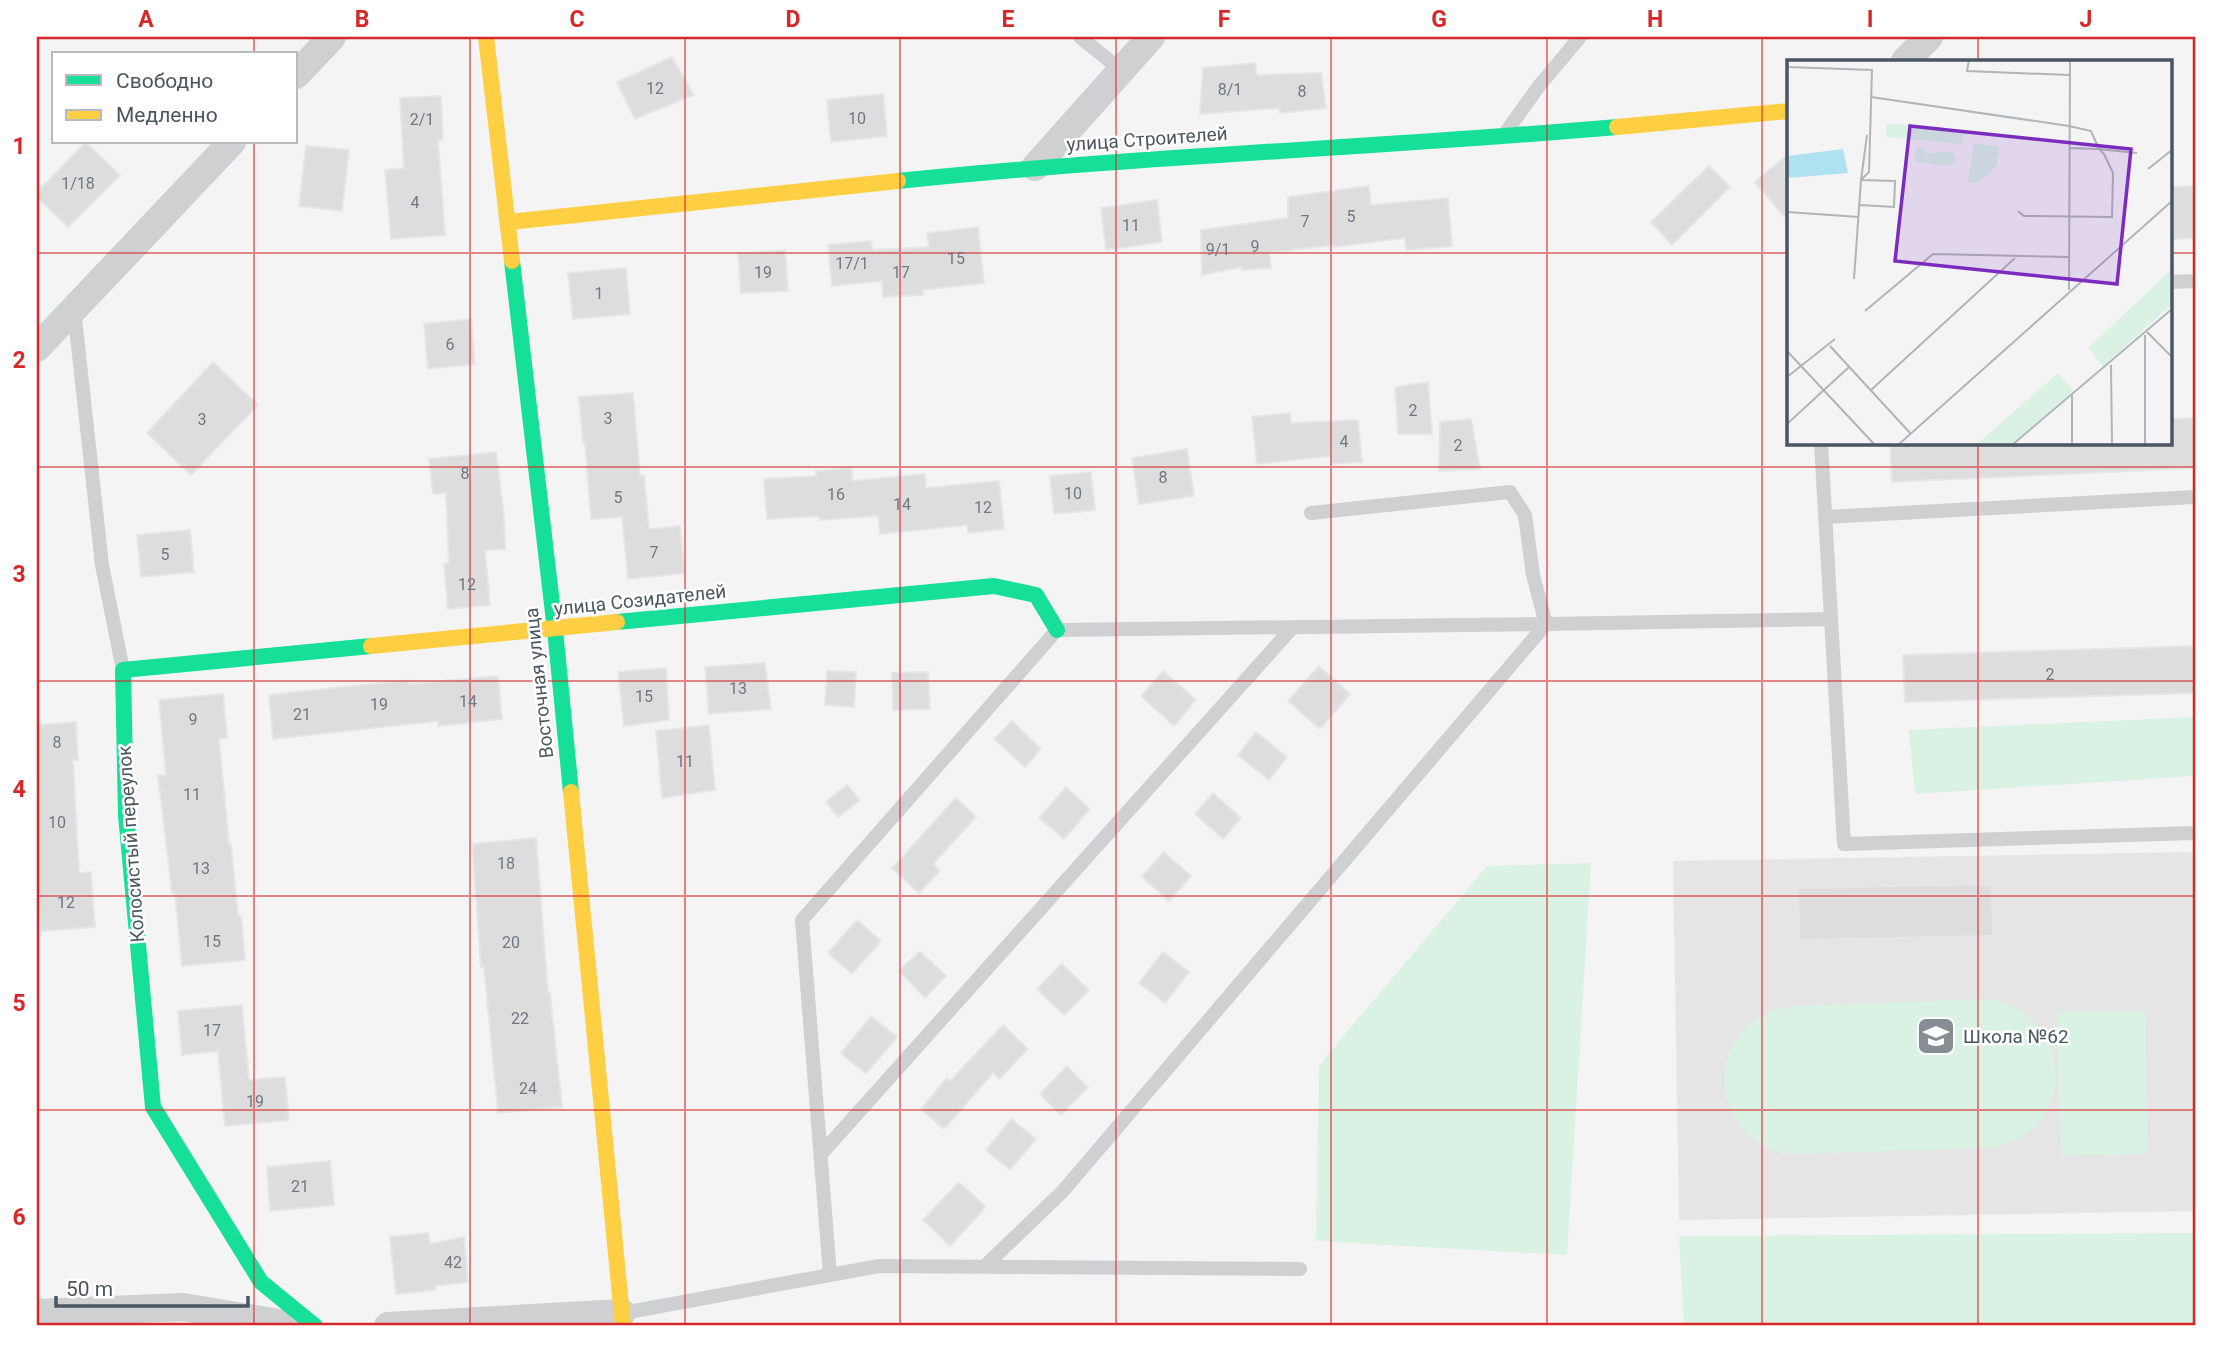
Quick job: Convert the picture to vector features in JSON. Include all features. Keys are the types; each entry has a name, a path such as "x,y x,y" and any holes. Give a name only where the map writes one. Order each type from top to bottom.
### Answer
{"street":[{"path":"298,73 332,37"},
{"name":"Восточная улица","path":"486,37 555,630 622,1320"},
{"path":"1035,167 1151,37"},
{"path":"1906,60 1929,37"},
{"name":"улица Строителей","path":"509,222 1035,167 1502,137 1787,111"},
{"path":"37,348 230,144"},
{"name":"улица Созидателей","path":"122,670 994,586 1036,595 1057,630"},
{"name":"Колосистый переулок","path":"122,670 126,816 153,1107 261,1282 315,1326"},
{"path":"37,1313 183,1307 297,1326"},
{"path":"388,1326 622,1320"}],"lane":[{"path":"1080,37 1121,70"},
{"path":"1502,137 1539,86 1580,37"},
{"path":"2172,282 2195,281"},
{"name":"Колосистый переулок","path":"74,307 102,565 122,670"},
{"path":"1821,444 1844,844 2195,833"},
{"path":"1311,513 1510,492 1525,515 1533,575 1546,624"},
{"path":"1826,517 2195,497"},
{"path":"830,1275 802,920 1057,630 1831,619"},
{"path":"984,1267 1063,1191 1546,624"},
{"path":"821,1154 1293,627"},
{"path":"622,1320 879,1266 1300,1269"}],"shaded area":[{"name":"Школа №62","path":"2195,852 2195,1211 1679,1220 1673,861"}],"green space":[{"path":"2195,717 2195,776 1915,794 1909,730"},
{"path":"1591,863 1567,1255 1316,1241 1319,1065 1487,866"},
{"path":"1981,999 2013,1007 2036,1024 2051,1047 2056,1072 2052,1098 2039,1121 2017,1139 1986,1148 1786,1154 1758,1142 1738,1123 1727,1101 1724,1076 1730,1052 1743,1031 1765,1015 1794,1006"},
{"path":"2145,1011 2148,1154 2061,1156 2057,1012"},
{"path":"2195,1233 2195,1326 1684,1326 1679,1236"}],"building":[{"path":"672,57 694,95 635,119 617,82"},
{"path":"1255,63 1257,75 1321,73 1326,108 1280,113 1280,108 1200,114 1203,68"},
{"path":"883,94 887,136 831,142 827,100"},
{"path":"441,96 443,140 438,140 445,235 391,239 385,170 404,168 400,98"},
{"path":"84,144 88,144 120,175 68,227 37,197 37,192"},
{"path":"306,146 349,150 342,211 299,206"},
{"path":"1787,155 1787,220 1755,182"},
{"path":"1709,166 1730,187 1672,245 1651,222"},
{"path":"1369,186 1371,205 1448,198 1452,246 1406,250 1405,238 1333,245 1269,253 1271,268 1242,270 1242,267 1202,275 1201,230 1288,218 1288,197"},
{"path":"2195,186 2195,238 2172,239 2172,187"},
{"path":"1157,200 1162,242 1106,250 1101,208"},
{"path":"978,227 984,283 923,290 923,295 883,297 882,281 832,286 828,245 871,241 872,250 929,247 927,233"},
{"path":"785,250 788,291 741,293 738,254"},
{"path":"626,268 630,314 573,319 568,273"},
{"path":"471,319 475,364 428,369 424,324"},
{"path":"213,362 258,405 191,475 147,433"},
{"path":"1428,382 1432,434 1398,434 1395,387"},
{"path":"633,393 640,476 644,475 649,529 680,526 685,573 628,579 622,517 591,519 579,397"},
{"path":"1290,413 1291,423 1358,420 1362,462 1331,464 1330,456 1257,464 1252,417"},
{"path":"2195,418 2195,468 1892,482 1890,444 2172,444 2172,419"},
{"path":"1471,419 1480,469 1439,471 1440,422"},
{"path":"1187,449 1194,496 1139,504 1132,458"},
{"path":"496,452 505,549 485,550 490,605 448,609 444,564 449,563 446,493 433,494 429,459"},
{"path":"851,468 853,481 925,474 926,488 999,481 1004,529 968,533 967,525 880,534 878,516 820,520 819,516 767,519 764,479 816,476 816,471"},
{"path":"1091,472 1095,510 1054,514 1050,476"},
{"path":"190,530 194,572 141,577 137,535"},
{"path":"2195,646 2195,693 1905,702 1903,655"},
{"path":"765,663 771,709 709,714 705,667"},
{"path":"1319,666 1350,694 1320,729 1288,701"},
{"path":"666,668 669,720 624,726 618,672"},
{"path":"827,671 856,672 854,707 825,705"},
{"path":"1163,671 1196,700 1174,726 1141,696"},
{"path":"928,672 930,709 893,710 892,673"},
{"path":"498,676 502,719 438,726 438,721 273,739 269,695 409,680 409,684"},
{"path":"223,694 227,738 219,739 229,844 245,960 182,966 175,893 172,893 158,775 166,775 159,700"},
{"path":"1012,721 1041,749 1025,767 994,739"},
{"path":"76,722 78,760 73,760 79,873 91,872 95,927 41,931 37,877 37,725"},
{"path":"709,725 715,790 662,798 656,731"},
{"path":"1256,732 1287,757 1269,780 1238,755"},
{"path":"847,785 860,800 838,817 826,802"},
{"path":"1066,787 1090,809 1064,839 1039,818"},
{"path":"1213,793 1241,818 1223,839 1195,814"},
{"path":"956,798 976,817 933,864 940,871 919,893 892,868"},
{"path":"536,838 548,993 562,1107 498,1113 484,967 481,967 472,844"},
{"path":"1164,852 1191,876 1169,901 1142,877"},
{"path":"1992,884 1993,936 1799,940 1798,888"},
{"path":"857,920 881,941 852,974 828,953"},
{"path":"920,951 946,976 925,998 899,971"},
{"path":"1163,952 1189,972 1165,1003 1139,983"},
{"path":"1062,964 1089,990 1064,1015 1037,989"},
{"path":"242,1005 249,1080 285,1077 289,1120 225,1126 218,1051 182,1055 178,1011"},
{"path":"871,1016 897,1037 866,1074 841,1053"},
{"path":"1003,1025 1028,1049 999,1079 993,1073 944,1129 921,1109 947,1078 950,1081"},
{"path":"1067,1066 1088,1087 1061,1115 1040,1094"},
{"path":"1011,1119 1036,1139 1010,1170 986,1150"},
{"path":"330,1161 334,1205 270,1211 267,1167"},
{"path":"959,1182 986,1207 950,1246 923,1220"},
{"path":"428,1233 430,1244 464,1237 468,1282 435,1286 435,1290 396,1294 390,1237"}],"traffic: fast":[{"path":"898,181 1077,165 1617,127"},
{"path":"512,261 571,792"},
{"path":"617,622 994,586 1036,595 1057,630"},
{"path":"315,1326 261,1282 153,1107 126,815 123,670 371,646"}],"traffic: slow":[{"path":"486,37 512,261"},
{"path":"1617,127 1787,111"},
{"path":"509,222 898,181"},
{"path":"371,646 617,622"},
{"path":"571,792 623,1326"}],"place":[{"name":"Школа №62","path":"1936,1036"}]}
